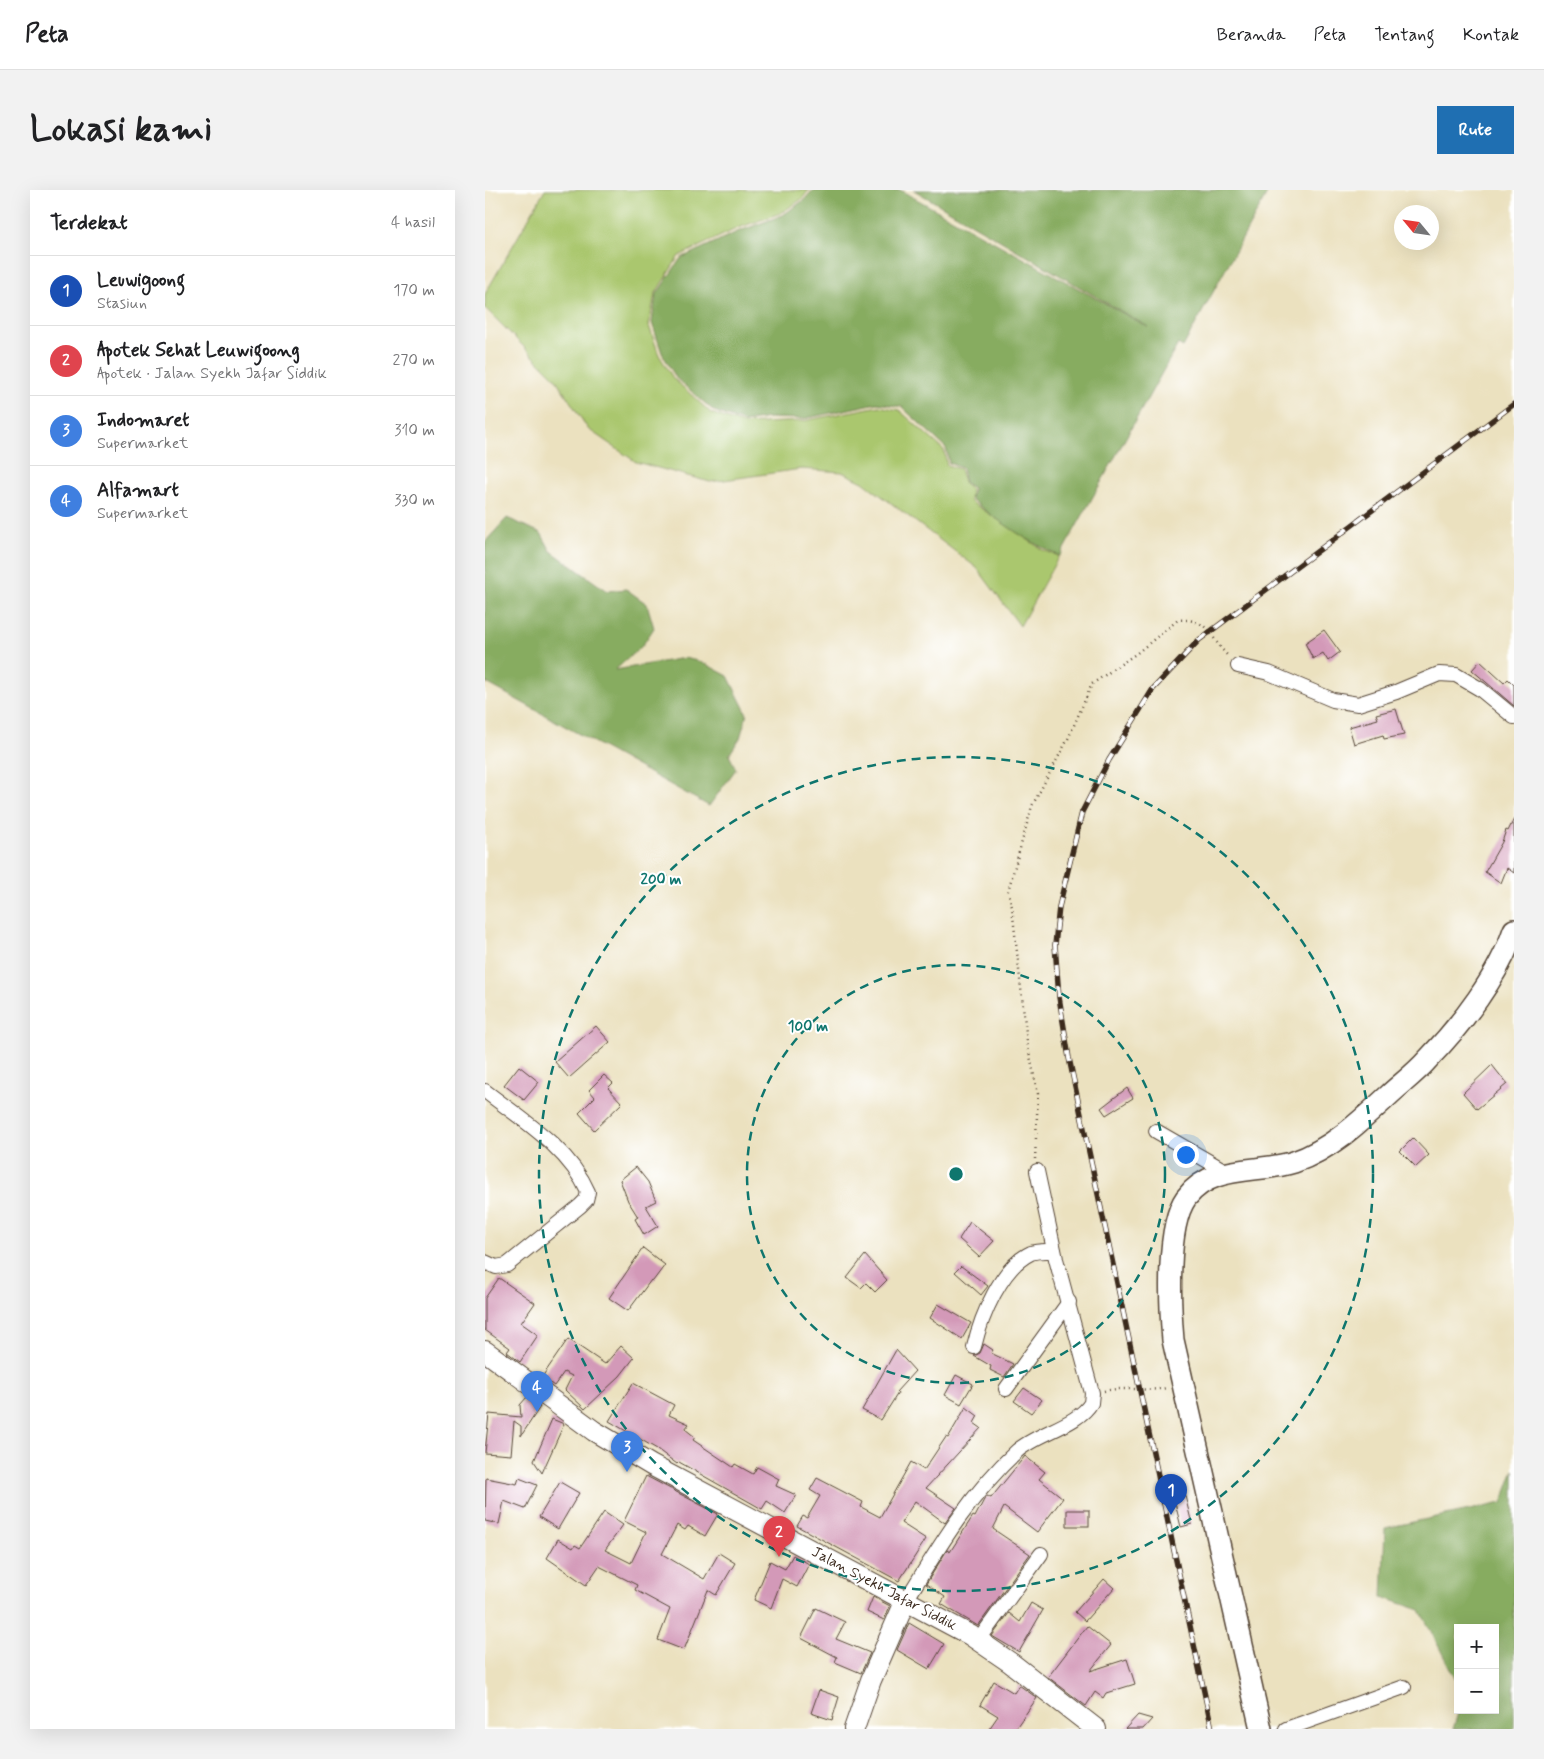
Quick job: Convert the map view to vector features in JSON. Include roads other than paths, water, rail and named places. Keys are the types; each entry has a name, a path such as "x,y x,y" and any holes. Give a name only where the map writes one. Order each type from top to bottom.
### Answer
{"main road":[{"path":"1261,1729 1173,1340 1170,1305 1176,1222 1180,1207 1187,1196 1201,1184 1227,1172 1263,1169 1294,1162 1328,1145 1370,1113 1427,1060 1459,1023 1501,959 1514,930"},
{"name":"Jalan Syekh Jafar Siddik","path":"485,1352 593,1430 651,1465 978,1641 1011,1663 1096,1729"},
{"path":"854,1729 871,1680 905,1602"}],"street":[{"path":"1238,666 1269,673 1333,700 1359,704 1396,692 1439,674 1456,675 1480,689 1514,717"},
{"path":"485,1090 547,1139 567,1161 588,1192 586,1200 580,1206 507,1265 496,1267 485,1262"},
{"path":"1156,1131 1227,1172"},
{"path":"905,1602 945,1536 997,1472 1030,1442 1069,1421 1089,1407 1092,1393 1054,1251 1037,1171"},
{"path":"974,1346 988,1304 1014,1268 1031,1254 1054,1251"},
{"path":"1006,1389 1069,1302"},
{"path":"978,1641 1041,1554"},
{"path":"1286,1729 1404,1687"}],"railway":[{"path":"1212,1729 1069,1058 1059,997 1055,945 1059,907 1082,812 1109,760 1153,689 1199,640 1514,404"}],"place":[{"name":"Alfamart","path":"537,1412"},
{"name":"Indomaret","path":"627,1472"},
{"name":"Leuwigoong","path":"1171,1515"},
{"name":"Apotek Sehat Leuwigoong","path":"779,1557"}]}
